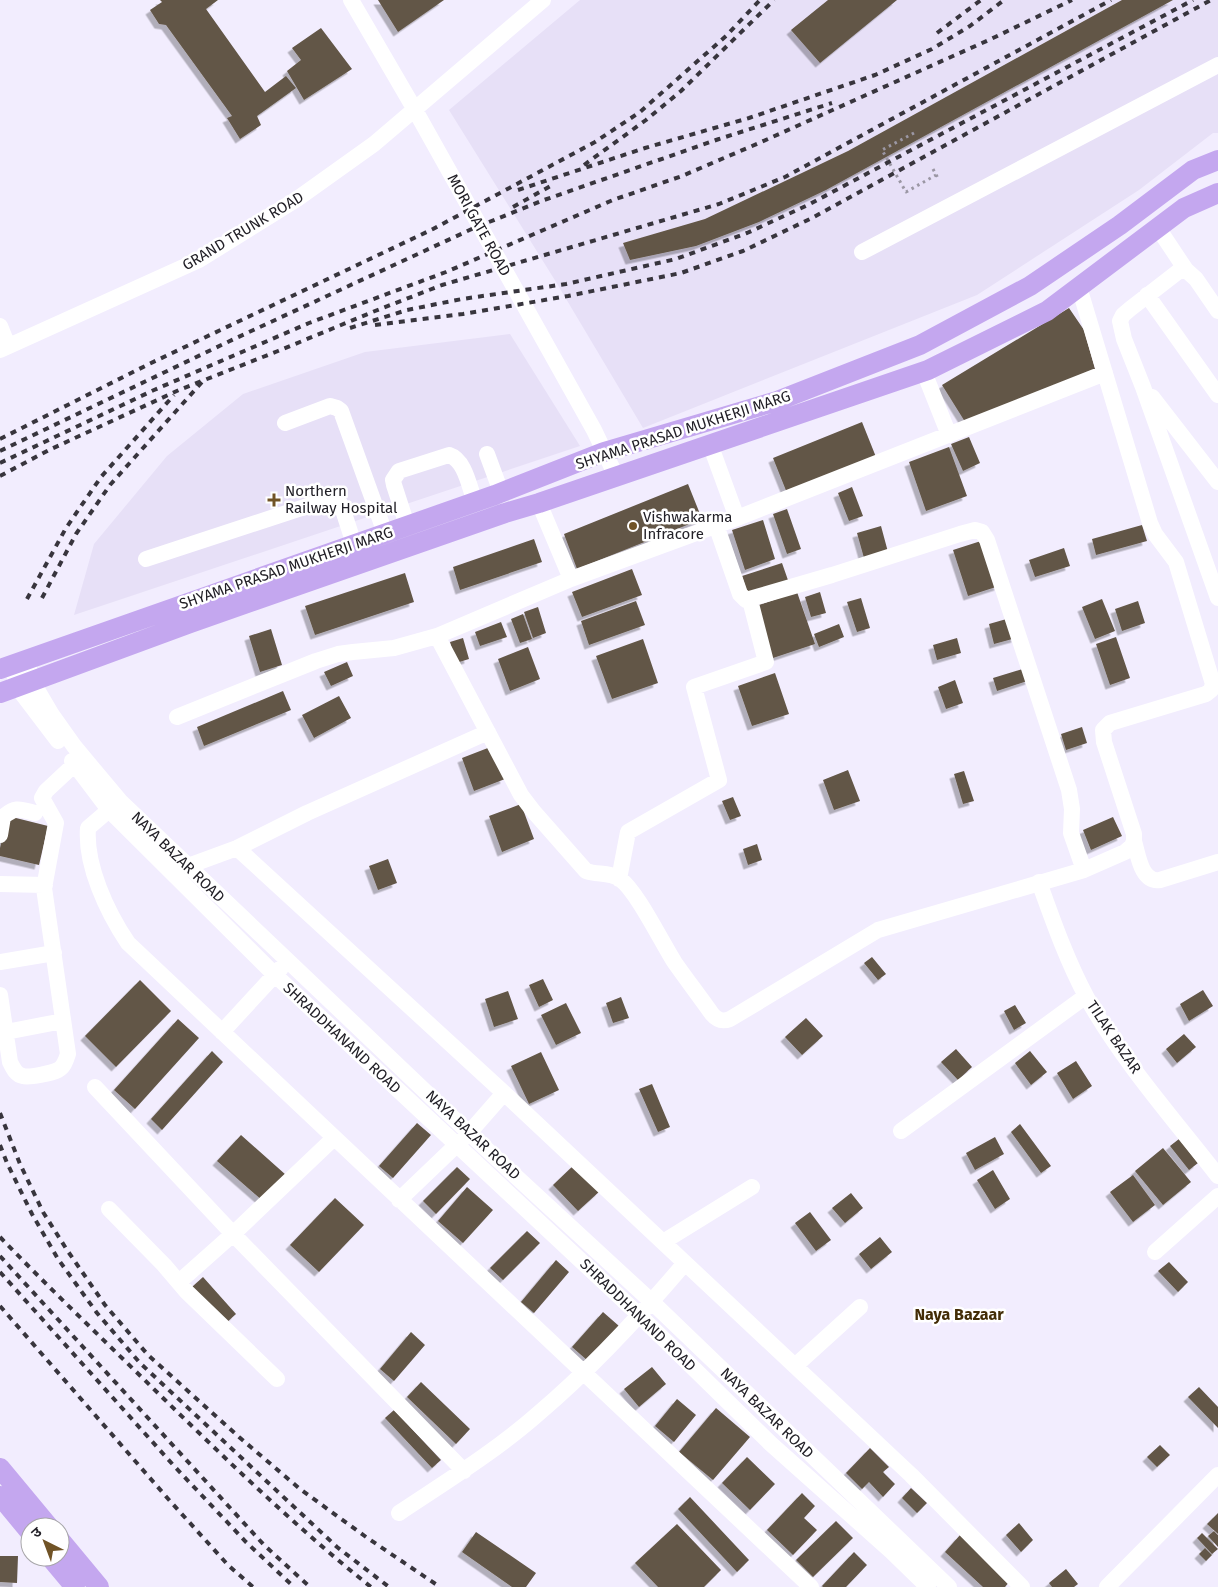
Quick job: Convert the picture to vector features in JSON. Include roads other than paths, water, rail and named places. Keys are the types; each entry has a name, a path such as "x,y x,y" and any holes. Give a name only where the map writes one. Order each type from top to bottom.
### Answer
{"main road":[{"name":"SHYAMA PRASAD MUKHERJI MARG","path":"13,665 498,494 604,452 778,401 920,345 1030,286 1120,225 1193,170 1218,160"},
{"name":"SHYAMA PRASAD MUKHERJI MARG","path":"16,687 190,623 504,513 539,503 924,372 1047,311 1184,208 1218,193"},
{"path":"498,494 504,513"},
{"path":"0,1468 41,1517"},
{"path":"0,1496 20,1520"},
{"path":"70,1552 99,1587"},
{"path":"58,1567 75,1587"}],"street":[{"name":"MORI GATE ROAD","path":"351,0 415,110 594,430 616,476"},
{"name":"GRAND TRUNK ROAD","path":"4,348 199,260 298,199 374,144 543,0"},
{"path":"862,252 1218,65"},
{"path":"1158,228 1186,270 1196,279 1218,311"},
{"path":"1186,270 1176,272 1130,308 1120,321 1124,339 1218,595"},
{"path":"1079,287 1150,523 1154,534 1176,562 1213,684 1206,694 1110,723 1103,730 1104,742 1147,877 1153,880 1160,880 1218,862"},
{"path":"1147,295 1218,395"},
{"path":"0,326 4,348"},
{"path":"924,372 949,434"},
{"path":"177,717 338,654 394,648 437,636 571,579 737,518 1105,373"},
{"path":"1143,387 1218,482"},
{"path":"285,423 330,406 341,411 385,533"},
{"path":"710,444 737,518"},
{"path":"408,525 393,480 399,472 449,454 454,456 460,464 475,502"},
{"path":"488,454 498,494"},
{"path":"146,559 332,498 338,500 342,507 354,544"},
{"path":"539,503 571,579"},
{"path":"716,525 740,594 744,599 750,600 960,534 975,530 982,532 987,540 1069,790 1072,809 1071,833 1084,870"},
{"path":"619,879 628,832 719,780 694,686 766,662 750,600"},
{"path":"437,636 522,795 534,812 583,867 593,874 613,876 630,889 676,964 715,1018 724,1021 878,930 1084,870 1125,852 1132,846 1134,841"},
{"name":"NAYA BAZAR ROAD","path":"13,665 16,687 74,746 115,806 188,866 652,1302 949,1587"},
{"name":"SHRADDHANAND ROAD","path":"16,687 75,764 274,975 639,1315 771,1444 891,1551 928,1587"},
{"path":"188,866 237,848 306,813 488,732"},
{"path":"0,995 12,1067 22,1076 29,1077 58,1070 66,1061 68,1054 45,885 56,823 43,803 42,798 43,794 75,764"},
{"path":"115,806 88,828 87,842 92,865 107,908 128,943 811,1587"},
{"path":"0,836 3,817 11,810 18,808 35,813"},
{"path":"237,848 504,1092 685,1262 911,1475 1022,1587"},
{"name":"TILAK BAZAR","path":"1039,882 1055,926 1086,996 1105,1028 1155,1096 1218,1176"},
{"path":"0,884 45,885"},
{"path":"0,962 54,954"},
{"path":"222,1032 288,961"},
{"path":"901,1131 1086,996"},
{"path":"6,1032 63,1021"},
{"path":"95,1088 233,1234 464,1471"},
{"path":"400,1200 470,1132 504,1092"},
{"path":"178,1282 233,1234 334,1138"},
{"path":"663,1242 752,1187"},
{"path":"1155,1252 1218,1196"},
{"path":"109,1209 205,1310 277,1379"},
{"path":"399,1513 464,1471 539,1414 652,1302 685,1262"},
{"path":"795,1366 860,1307"},
{"path":"1107,1587 1218,1475"}],"railway":[{"path":"0,439 149,364 433,229 595,142 640,112 726,36 760,0"},
{"path":"584,165 646,120 681,91 774,0"},
{"path":"937,33 981,0"},
{"path":"518,190 645,148 749,118 875,75 932,49 970,26 1004,0"},
{"path":"0,463 154,390 309,323 446,272 613,200 682,176 759,143 991,39 1072,0"},
{"path":"0,476 49,450 179,390 442,285 719,204 785,177 1111,0"},
{"path":"350,328 407,310 462,299 566,284 676,259 747,233 808,205 1193,0"},
{"path":"375,325 463,314 568,296 681,273 743,251 812,218 1211,0"},
{"path":"0,451 234,339 474,228 544,200 719,139 832,103"},
{"path":"513,207 554,184"},
{"path":"42,598 76,534 110,485 202,382"},
{"path":"27,599 66,528 101,477 174,395"},
{"path":"0,1113 20,1164 43,1212 105,1305 148,1355 300,1489 440,1587"},
{"path":"0,1145 32,1214 58,1259 97,1313 140,1363 337,1547 389,1587"},
{"path":"0,1237 240,1472 317,1542 371,1587"},
{"path":"0,1256 264,1545 310,1587"},
{"path":"0,1272 175,1467 246,1542 294,1587"},
{"path":"0,1306 170,1501 228,1565 253,1587"}],"place":[{"name":"Northern Railway Hospital","path":"274,500"},
{"name":"Vishwakarma Infracore","path":"633,526"}],"district":[{"name":"Naya Bazaar","path":"959,1314"}]}
